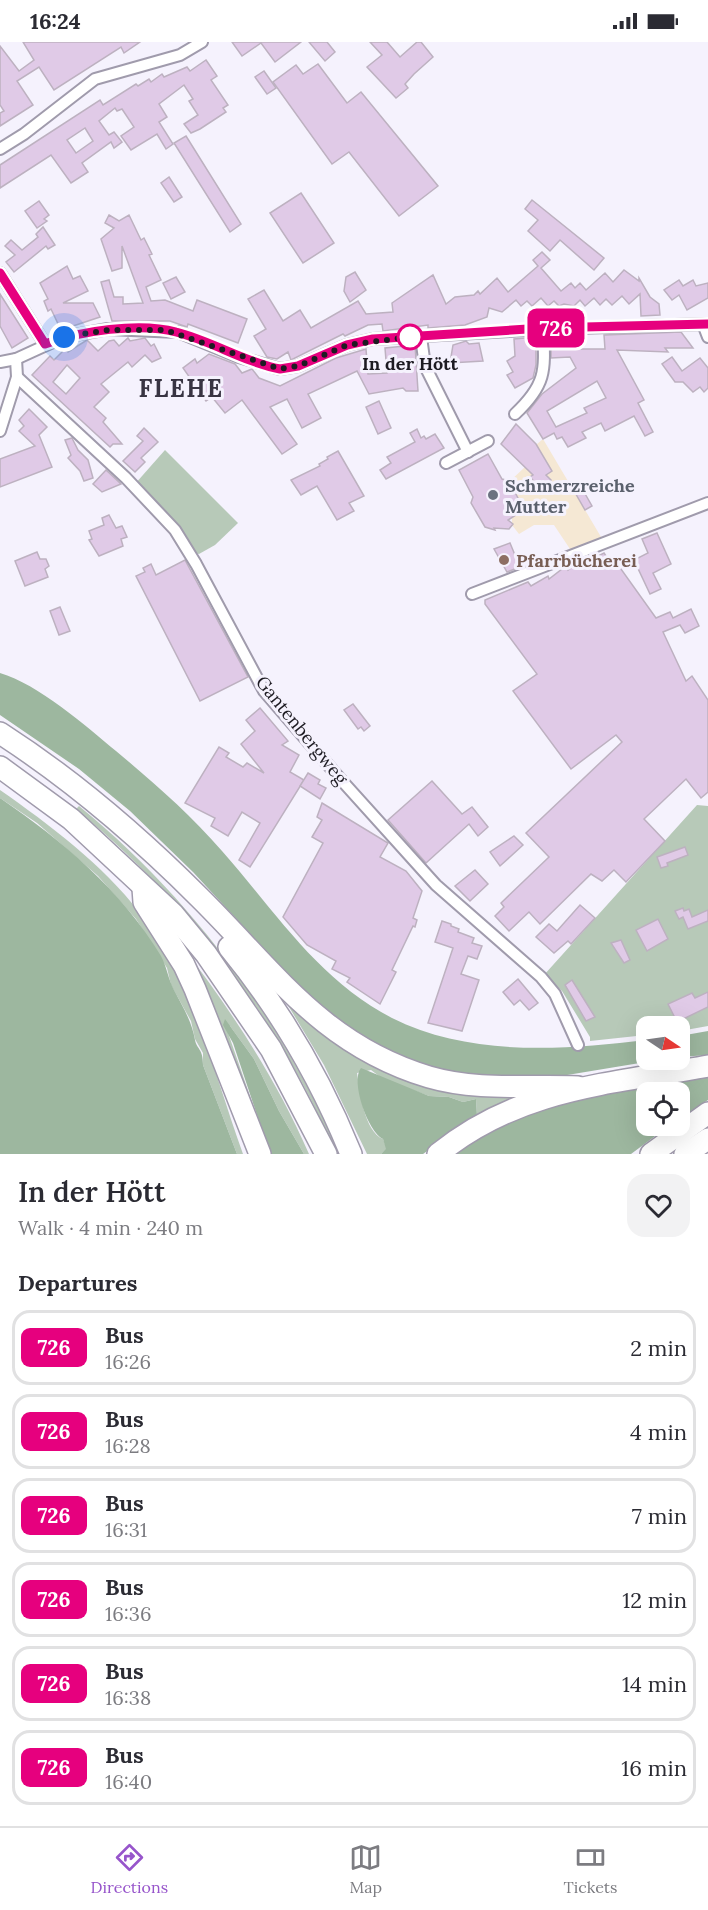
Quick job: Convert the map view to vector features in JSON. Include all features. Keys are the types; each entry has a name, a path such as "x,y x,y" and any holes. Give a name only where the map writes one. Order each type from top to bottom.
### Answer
{"highway":[{"path":"0,732 78,787 200,897 293,995 338,1035 401,1067 452,1082 506,1088 578,1087"},
{"path":"0,767 43,796 173,914 240,1002 271,1048 326,1154"},
{"path":"150,852 260,988 325,1095 351,1154"},
{"path":"143,885 144,902 184,964 195,989 245,1122 260,1154"},
{"path":"438,1154 455,1140 495,1117 544,1097 578,1087 708,1066"},
{"path":"651,1154 708,1113"},
{"path":"245,1122 252,1154"},
{"path":"685,1154 708,1139"}],"street":[{"path":"0,149 24,135 95,79 180,55 202,42"},
{"path":"0,273 45,344"},
{"path":"0,362 16,358 64,337 99,331 165,330 280,369 298,366 329,351 355,343 421,337 543,328 705,324 708,336"},
{"path":"515,414 533,396 544,373 543,328"},
{"path":"421,337 425,366 468,452"},
{"path":"0,431 17,377 16,358"},
{"name":"Gantenbergweg","path":"17,377 126,478 175,530 264,691 436,885 541,977 555,994 578,1045"},
{"path":"446,463 488,441"},
{"path":"472,594 708,503"}],"shaded area":[{"path":"543,439 604,542 572,552 554,525 534,525 519,534 512,525 512,518 516,515 518,504 516,501 519,500 509,482 525,467 518,460"}],"green space":[{"path":"165,450 238,523 215,545 199,554 195,553 135,484"},
{"path":"0,673 30,686 91,730 184,811 210,837 299,943 320,964 366,1002 392,1018 422,1031 485,1045 550,1048 636,1041 636,1064 549,1078 454,1075 383,1051 314,1003 193,872 130,811 79,769 0,715"},
{"path":"0,790 56,831 92,862 140,913 158,940 188,999 212,1061 243,1154 237,1154 203,1065 203,1053 195,1039 191,1021 171,985 167,968 136,919 98,876 37,823 0,798"},
{"path":"0,798 68,849 89,868 128,910 161,956 194,1033 203,1065 237,1154 0,1154"},
{"path":"697,805 708,806 708,1026 690,1029 690,1016 636,1016 636,1036 590,1041 590,1037 562,991 544,975"},
{"path":"79,806 121,842 160,881 230,965 290,1056 340,1154 336,1154 287,1056 227,966 156,883 76,809"},
{"path":"182,946 252,1046 309,1154 304,1154 279,1111 254,1059 230,1026 226,1027 270,1154 264,1154"},
{"path":"286,1002 514,1097 477,1116 476,1099 463,1102 449,1097 429,1096 383,1079 371,1070 357,1073 367,1120 371,1128 383,1139 387,1149 381,1154 367,1154 324,1065"},
{"path":"225,1019 254,1059 279,1111 304,1154 270,1154 233,1043 223,1025"},
{"path":"708,1031 708,1055 690,1056 690,1034"},
{"path":"361,1068 429,1096 449,1097 463,1102 476,1099 477,1116 423,1154 381,1154 386,1149 383,1139 372,1127 359,1094 358,1074"},
{"path":"708,1073 708,1100 690,1112 690,1082 661,1082"},
{"path":"636,1087 636,1136 655,1136 631,1154 448,1154 469,1139 550,1103"}],"building":[{"path":"23,42 140,42 124,53 121,47 54,90 39,67 17,81 33,105 0,126 0,113 4,111 0,105 0,46 19,71 34,60"},
{"path":"232,42 301,42 275,62 261,43 242,56"},
{"path":"309,42 327,42 335,52 325,61"},
{"path":"370,42 387,42 400,57 417,42 421,42 433,57 414,74 405,84 408,88 396,98 367,67 382,55"},
{"path":"206,60 217,76 211,80 228,105 223,108 226,112 200,129 191,133 184,124 198,115 189,101 193,99 184,85 159,104 167,117 159,122 173,144 166,149 157,134 131,150 121,136 134,127 122,109 117,111 115,108 99,121 109,135 114,132 122,142 114,148 111,142 82,163 88,172 71,183 51,155 0,188 0,165 100,100 103,105 136,84 138,86 149,79 151,82 162,74 164,77 187,67 190,71","holes":["85,128 93,141 76,153 67,140"]},
{"path":"318,64 347,103 361,92 438,186 399,216 349,152 332,164 273,82 296,65 303,74"},
{"path":"264,71 276,88 267,94 255,77"},
{"path":"186,136 241,224 230,232 174,143"},
{"path":"169,177 182,197 174,202 161,183"},
{"path":"301,193 334,243 303,263 270,213"},
{"path":"532,200 604,258 594,270 560,240 550,251 528,231 538,220 525,209"},
{"path":"39,201 49,215 44,219 47,221 37,228 25,211"},
{"path":"109,215 119,221 129,215 141,240 144,238 152,254 149,255 161,280 146,287 151,301 165,300 193,311 197,300 247,319 238,343 188,324 187,327 170,321 112,321 101,282 109,280 114,297 123,297 123,304 143,303 122,246 122,268 112,271 101,239 114,228 105,223"},
{"path":"43,227 55,245 48,249 46,246 14,272 6,262 15,255 5,246 11,240 22,250 38,237 36,234"},
{"path":"542,252 550,260 541,268 561,291 571,283 575,288 580,283 586,290 605,273 613,282 624,270 639,281 639,278 650,297 659,304 660,315 641,316 640,294 629,304 622,296 612,305 606,299 600,305 594,298 585,306 580,300 574,306 564,304 559,306 554,301 548,306 541,298 532,306 527,301 521,306 516,300 502,312 489,308 487,317 465,325 428,328 428,325 383,331 382,324 368,325 345,336 343,334 291,360 288,352 277,359 267,357 254,336 266,329 248,299 264,290 283,321 300,310 311,328 358,301 366,314 393,312 392,303 433,275 446,304 455,297 474,295 478,291 480,294 497,278 508,292 538,266 533,260"},
{"path":"67,266 73,279 80,276 88,291 63,303 93,303 100,317 61,330 51,309 48,311 44,301 48,299 40,283"},
{"path":"355,272 366,290 350,302 344,291 346,277"},
{"path":"176,277 185,292 171,299 163,283"},
{"path":"679,280 683,286 693,280 696,286 708,283 708,298 687,310 679,295 672,300 664,290"},
{"path":"0,294 28,338 12,348 0,326"},
{"path":"681,332 693,348 665,348 668,352 617,350 644,400 638,403 653,432 645,436 634,416 605,431 601,423 582,432 586,438 568,447 562,437 557,439 554,433 543,439 527,413 542,394 576,368 570,357 551,358 551,336 579,335 581,349 605,349 604,335","holes":["597,381 606,398 584,408 587,413 556,427 547,411"]},
{"path":"536,337 536,365 533,378 515,388 507,375 513,372 507,361 515,356 514,339"},
{"path":"128,338 130,341 145,338 151,346 154,344 161,358 152,362 145,355 132,367 128,362 101,384 109,392 94,407 106,418 103,422 122,444 113,444 110,447 32,375 50,356 54,360 65,349 68,352 87,340 98,351 109,341 114,340 119,346","holes":["67,365 80,378 66,394 53,382"]},
{"path":"466,341 469,344 479,343 483,361 450,363 453,345"},
{"path":"415,345 418,391 406,391 403,388 369,394 357,371 308,394 321,418 302,428 287,399 270,407 297,444 282,454 242,400 225,413 212,397 206,401 183,368 195,359 197,363 209,354 235,364 242,373 252,369 259,378 280,386 336,358 366,349 368,374 387,373 385,348"},
{"path":"672,357 682,371 700,358 708,368 708,388 704,392 700,387 693,392 683,382 675,382 662,364"},
{"path":"379,401 391,428 378,434 366,407"},
{"path":"29,409 47,427 39,435 52,467 0,487 0,459 35,446 19,431 24,426 19,420"},
{"path":"516,424 536,444 552,471 546,475 551,480 542,490 530,477 533,475 501,444"},
{"path":"144,428 158,442 141,458 145,462 135,472 123,461 143,441 137,436"},
{"path":"417,429 421,438 424,436 426,439 435,434 444,448 386,479 380,470 391,463 387,457 415,442 410,433"},
{"path":"72,438 78,450 88,460 93,478 84,481 80,471 68,458 71,455 65,440"},
{"path":"338,451 364,496 349,503 354,511 337,520 317,486 301,495 291,480 320,466 319,464 328,459 327,457"},
{"name":"Schmerzreiche Mutter","path":"488,454 502,479 509,481 519,500 516,515 508,520 513,524 509,529 494,528 495,530 485,527 471,503 473,497 459,470"},
{"path":"106,470 121,484 102,492 93,484"},
{"path":"580,485 592,506 585,510 573,489"},
{"path":"109,515 116,528 122,526 127,537 121,539 123,546 99,556 89,540 92,539 89,531 104,525 102,518"},
{"path":"657,533 671,564 653,573 661,589 650,594 634,560 648,553 642,539"},
{"path":"510,543 520,567 507,572 494,549"},
{"path":"37,552 40,559 46,559 49,566 45,569 48,577 25,586 15,561"},
{"path":"604,553 612,565 616,562 656,618 670,612 673,618 691,609 699,626 685,633 680,625 663,632 686,681 692,676 708,700 708,792 701,798 686,779 644,819 665,841 626,882 614,870 602,881 591,874 540,924 529,912 509,931 495,916 504,907 501,903 549,857 526,833 622,742 616,735 571,769 513,691 537,674 485,604 485,600 528,582 531,586 548,576 549,579 566,566 568,570 580,561 583,564"},
{"path":"185,560 248,677 200,701 136,576 145,572 143,568 151,564 156,575"},
{"path":"60,607 70,631 59,635 50,611"},
{"path":"353,704 370,726 364,731 361,727 358,729 344,710"},
{"path":"260,708 288,741 282,745 299,755 290,772 304,780 250,867 239,860 260,823 242,812 228,836 211,826 215,818 185,803 219,747 229,753 226,757 243,767 247,763 264,773 241,744 255,731 246,720"},
{"path":"308,773 320,780 318,784 326,788 320,799 300,786"},
{"path":"432,781 462,814 472,807 488,827 478,836 469,824 426,863 388,820"},
{"path":"322,803 388,843 380,857 406,871 422,891 413,918 417,920 415,927 413,926 392,970 396,972 380,1004 347,982 350,978 332,969 336,961 307,945 283,917 323,843 312,837 322,820 317,817"},
{"path":"514,836 523,845 500,866 490,852"},
{"path":"685,847 688,855 667,863 668,866 661,868 657,857"},
{"path":"475,870 488,884 470,901 455,886"},
{"path":"580,905 595,918 571,944 568,941 554,953 536,937 549,924 557,931"},
{"path":"683,908 684,911 689,909 692,917 708,910 708,921 688,929 683,917 679,919 675,911"},
{"path":"658,919 668,939 647,951 636,930"},
{"path":"442,921 459,929 458,932 474,938 472,943 482,946 477,959 468,956 461,974 479,980 462,1031 428,1023 453,948 435,942"},
{"path":"621,940 630,960 624,963 611,943"},
{"path":"518,979 538,1003 529,1010 520,1000 514,1005 503,992"},
{"path":"572,980 595,1017 586,1021 565,985"},
{"path":"708,992 708,1007 689,1016 674,1016 668,1004 692,993 695,998"}],"bus line":[{"name":"726","path":"0,273 45,344 64,337 90,332 165,330 178,332 266,367 280,369 290,369 329,351 373,339 543,328 708,324"}],"place":[{"name":"In der Hött","path":"410,337"},
{"name":"Schmerzreiche Mutter","path":"493,495"},
{"name":"Pfarrbücherei","path":"504,560"}],"district":[{"name":"FLEHE","path":"181,388"}],"route":[{"path":"64,337 108,330 165,330 178,332 266,367 280,369 290,369 347,345 373,339 410,337"}]}
